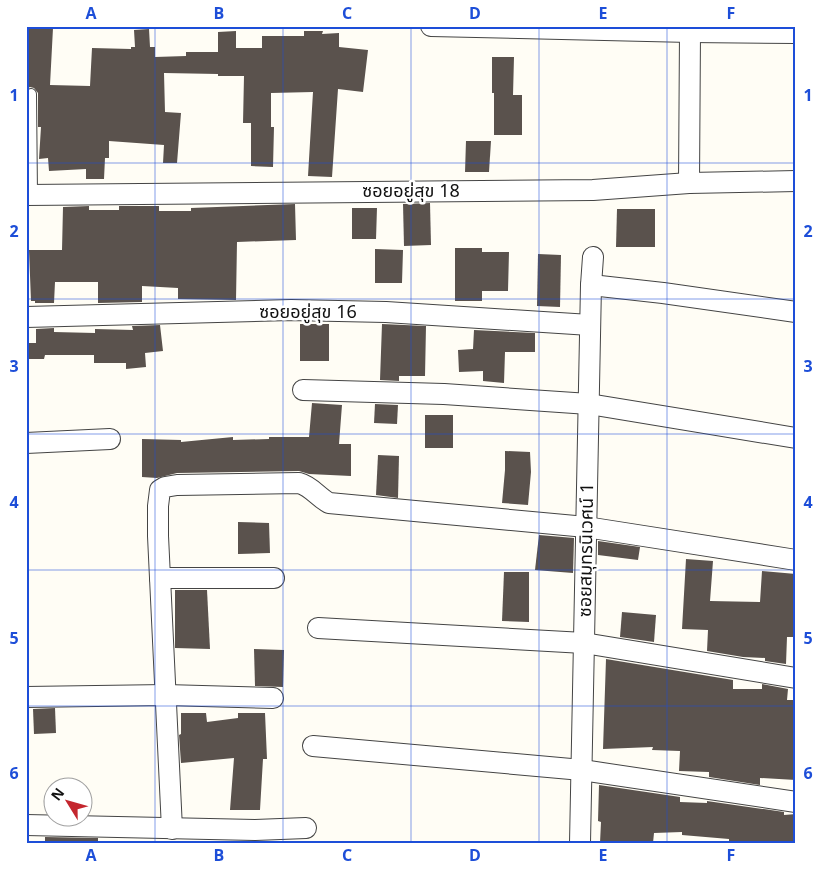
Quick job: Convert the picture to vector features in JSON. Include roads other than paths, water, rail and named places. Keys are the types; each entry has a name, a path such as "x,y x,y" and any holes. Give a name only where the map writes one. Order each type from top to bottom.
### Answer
{"street":[{"path":"431,26 796,33"},
{"path":"689,184 690,32"},
{"name":"ซอยอยู่สุข 18","path":"29,195 593,190 689,184 796,181"},
{"name":"ซอยสมุทรนิเวศน์ 1","path":"580,843 593,257"},
{"path":"591,285 796,312"},
{"name":"ซอยอยู่สุข 16","path":"26,317 310,311 386,312 590,325"},
{"path":"303,390 444,394 589,404 796,438"},
{"path":"26,443 110,439"},
{"path":"172,829 158,506 160,490 165,487 177,485 299,484 305,485 329,503 586,527 796,560"},
{"path":"160,578 274,578"},
{"path":"318,628 584,644 796,678"},
{"path":"26,697 166,695 273,698"},
{"path":"313,746 582,770 796,802"},
{"path":"26,825 255,830 306,828"}],"lane":[{"path":"29,195 31,94"}]}
